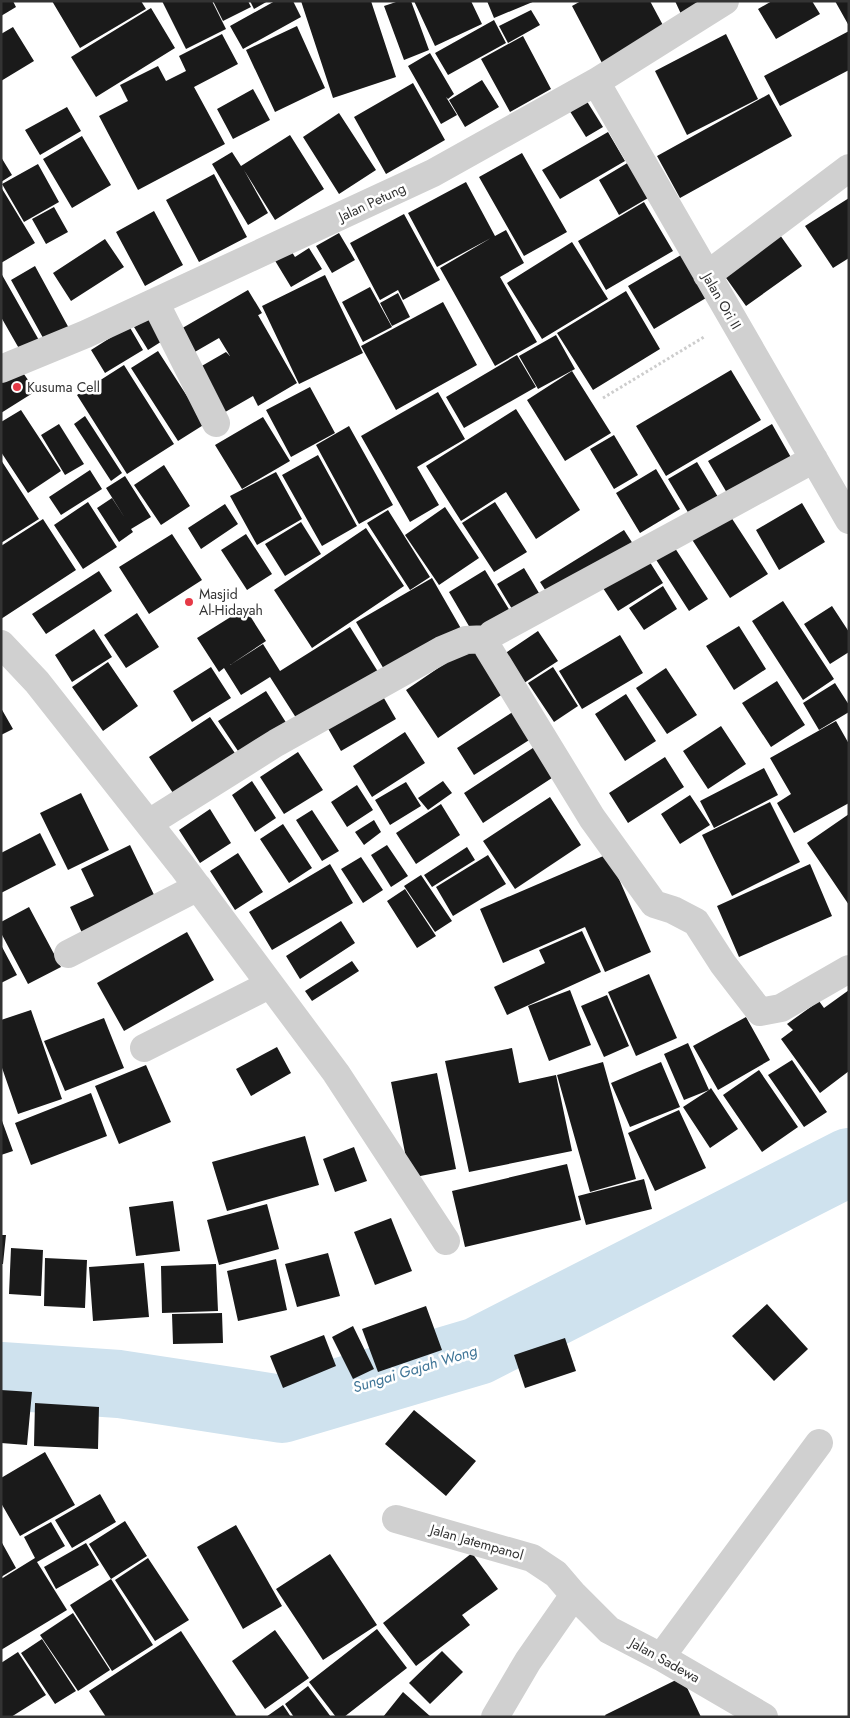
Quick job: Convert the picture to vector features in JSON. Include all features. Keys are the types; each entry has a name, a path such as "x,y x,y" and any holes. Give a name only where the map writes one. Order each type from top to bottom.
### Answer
{"street":[{"name":"Jalan Petung","path":"1,369 155,302 433,173 596,82 725,1"},
{"name":"Jalan Ori II","path":"596,82 849,520"},
{"path":"706,275 849,168"},
{"path":"155,302 216,423"},
{"path":"814,459 492,634 488,639 488,648 592,818 654,904 673,910 696,922 723,964 760,1012 781,1008 849,969"},
{"path":"149,823 276,743 442,650 466,640 488,639"},
{"path":"1,644 43,690 198,887 336,1073 446,1241"},
{"path":"68,954 198,887"},
{"path":"144,1048 269,985"},
{"path":"661,1657 819,1443"},
{"name":"Jalan Jatempanol","path":"396,1519 532,1558 556,1574 574,1595"},
{"path":"496,1717 528,1660 574,1595"},
{"name":"Jalan Sadewa","path":"574,1595 609,1630 661,1657 764,1717"}],"path":[{"path":"603,398 733,320"}],"building":[{"path":"1,1 13,1 16,7 1,16"},
{"path":"52,1 141,1 146,9 80,48"},
{"path":"162,1 212,1 226,29 186,49"},
{"path":"213,1 248,1 251,7 223,21"},
{"path":"250,1 268,1 254,9"},
{"path":"275,1 293,1 301,17 243,49 230,26"},
{"path":"301,1 371,1 396,77 333,98"},
{"path":"399,1 411,1 429,50 404,60 384,6"},
{"path":"414,1 471,1 482,24 435,46"},
{"path":"487,1 535,1 494,18"},
{"path":"581,1 650,1 665,29 602,63 572,6"},
{"path":"675,1 707,1 681,14"},
{"path":"772,1 812,1 820,14 776,39 758,9"},
{"path":"835,1 849,1 849,26"},
{"path":"151,8 175,48 96,97 71,57"},
{"path":"531,10 540,25 508,43 499,26"},
{"path":"494,20 506,43 448,75 435,53"},
{"path":"297,26 325,88 275,112 246,50"},
{"path":"13,27 34,61 1,81 1,34"},
{"path":"849,31 849,70 780,106 764,76"},
{"path":"222,34 238,64 194,87 225,144 138,190 99,116 128,101 120,85 158,66 166,81 186,71 179,56"},
{"path":"726,34 758,99 687,135 655,71"},
{"path":"523,36 551,89 510,112 481,59"},
{"path":"430,53 454,94 448,99 446,97 457,115 441,124 408,66"},
{"path":"482,80 499,107 465,127 449,100"},
{"path":"413,83 445,140 386,174 354,117"},
{"path":"253,89 270,120 233,139 217,109"},
{"path":"769,94 792,136 680,198 657,156"},
{"path":"583,95 603,127 586,137 566,105"},
{"path":"67,107 81,131 40,155 25,130"},
{"path":"339,113 376,170 339,194 303,137"},
{"path":"608,132 625,161 560,199 542,170"},
{"path":"290,135 324,189 275,220 244,170 268,213 248,225 212,164 232,152 241,166"},
{"path":"82,136 111,185 72,208 43,159"},
{"path":"522,153 567,232 524,256 479,177"},
{"path":"1,157 12,175 1,182"},
{"path":"629,162 648,198 619,215 599,180"},
{"path":"38,164 59,202 24,222 2,184"},
{"path":"214,174 247,237 199,262 166,200"},
{"path":"466,182 495,236 506,230 524,263 500,277 537,342 495,366 440,268 491,238 437,267 408,213"},
{"path":"1,187 35,243 1,263"},
{"path":"849,198 849,258 833,268 805,226"},
{"path":"644,202 673,251 606,290 578,241"},
{"path":"54,207 68,232 46,244 32,219"},
{"path":"154,211 183,265 145,286 116,232"},
{"path":"404,214 440,280 403,300 398,290 380,300 350,243"},
{"path":"339,233 355,260 332,273 316,246"},
{"path":"780,235 802,266 746,306 724,275"},
{"path":"105,239 124,267 71,301 53,273"},
{"path":"572,242 608,299 542,339 507,283"},
{"path":"309,248 322,269 291,287 274,259 290,249 295,257"},
{"path":"681,255 706,298 654,329 628,286"},
{"path":"35,266 71,332 47,345 11,280"},
{"path":"1,273 40,342 21,352 1,317"},
{"path":"325,275 363,353 299,384 262,306"},
{"path":"370,287 392,327 363,342 342,302"},
{"path":"248,290 262,313 258,315 297,383 258,406 253,396 220,415 193,371 226,352 230,356 219,338 193,353 179,330"},
{"path":"626,291 660,349 593,390 557,333"},
{"path":"398,293 410,317 392,326 380,303"},
{"path":"443,302 477,365 396,410 361,346"},
{"path":"154,316 167,338 148,350 134,327"},
{"path":"129,326 143,350 105,373 91,350"},
{"path":"556,335 575,369 538,389 519,356"},
{"path":"158,351 205,424 178,441 131,368"},
{"path":"517,355 536,387 464,428 446,397"},
{"path":"124,365 174,444 127,474 77,395"},
{"name":"Kusuma Cell","path":"21,370 36,391 1,413 1,382"},
{"path":"731,370 761,420 666,476 636,426"},
{"path":"572,371 611,433 565,461 527,400"},
{"path":"310,387 335,433 291,457 266,410"},
{"path":"438,392 465,439 417,467 439,505 410,522 361,436"},
{"path":"516,409 580,510 536,539 506,492 461,521 426,466"},
{"path":"21,410 61,471 28,493 1,452 1,422"},
{"path":"85,416 122,473 111,481 74,424"},
{"path":"263,417 290,461 242,489 215,445"},
{"path":"59,424 84,464 65,475 41,435"},
{"path":"772,424 793,461 730,498 708,461"},
{"path":"349,426 393,505 359,524 316,445"},
{"path":"614,435 638,475 614,489 590,449"},
{"path":"318,455 357,526 322,546 282,475"},
{"path":"1,460 39,519 1,543"},
{"path":"697,462 721,502 692,519 668,479"},
{"path":"164,465 190,506 161,525 134,485"},
{"path":"656,469 680,509 640,533 616,493"},
{"path":"90,470 102,489 61,515 49,497"},
{"path":"276,472 302,519 257,545 230,496"},
{"path":"125,476 151,517 131,529 133,532 119,542 97,508 112,498 125,518 106,488"},
{"path":"88,502 117,547 83,569 54,525"},
{"path":"495,502 527,552 494,572 462,523"},
{"path":"802,503 825,542 779,570 756,530"},
{"path":"225,504 238,524 201,549 188,528"},
{"path":"445,507 479,558 439,585 405,535"},
{"path":"388,510 430,577 410,590 367,523"},
{"path":"729,514 768,574 730,598 691,538"},
{"path":"43,519 76,570 1,619 1,546"},
{"path":"301,522 321,554 285,576 265,544"},
{"path":"366,528 404,586 312,648 274,590"},
{"path":"624,530 635,547 551,599 540,582"},
{"path":"172,534 202,580 149,614 119,567"},
{"path":"246,534 272,574 247,590 221,550"},
{"path":"673,545 708,599 689,611 655,558"},
{"path":"646,556 663,583 618,611 601,585"},
{"path":"524,568 542,598 512,609 497,584"},
{"path":"485,570 510,611 473,633 449,592"},
{"path":"99,571 112,591 46,634 32,614"},
{"path":"432,578 463,632 388,676 356,622"},
{"path":"663,586 677,609 644,630 629,608"},
{"path":"783,601 834,679 803,700 752,621"},
{"path":"832,606 849,632 849,652 830,664 804,624"},
{"path":"245,608 266,641 230,665 263,644 280,671 350,627 380,675 300,724 270,677 241,695 224,668 219,672 197,638"},
{"path":"137,613 159,647 126,668 104,635"},
{"path":"739,626 766,669 734,690 706,646"},
{"path":"94,629 112,657 72,682 55,655"},
{"path":"538,631 558,661 521,685 501,656"},
{"path":"620,635 643,673 582,709 559,671"},
{"path":"475,643 507,691 438,738 406,690"},
{"path":"108,662 138,706 103,731 72,687"},
{"path":"211,667 231,698 192,722 173,691"},
{"path":"553,667 578,706 554,722 528,683"},
{"path":"666,668 697,715 667,734 636,688"},
{"path":"777,681 805,725 771,747 742,703"},
{"path":"835,683 849,705 849,712 819,730 803,703"},
{"path":"266,691 287,724 240,754 218,721"},
{"path":"381,693 396,719 341,751 326,725"},
{"path":"626,694 656,741 625,761 595,714"},
{"path":"1,708 13,729 1,735"},
{"path":"519,708 537,735 474,775 457,748"},
{"path":"210,717 239,759 177,799 149,757"},
{"path":"836,721 849,744 849,803 794,833 777,803 791,794 770,758"},
{"path":"721,726 746,764 708,789 683,751"},
{"path":"405,732 425,763 372,797 353,766"},
{"path":"539,744 558,774 483,823 464,793"},
{"path":"298,752 323,790 284,814 260,777"},
{"path":"665,757 684,787 628,823 609,793"},
{"path":"764,768 778,795 714,828 700,801"},
{"path":"252,781 276,818 255,832 232,795"},
{"path":"443,781 452,793 428,810 418,798"},
{"path":"406,782 421,806 390,825 375,800"},
{"path":"357,785 373,810 347,827 331,802"},
{"path":"81,793 109,850 68,870 40,813"},
{"path":"690,795 710,825 680,844 661,814"},
{"path":"550,797 581,845 515,889 483,841"},
{"path":"770,802 800,862 732,896 702,835"},
{"path":"441,804 460,835 416,864 396,833"},
{"path":"210,809 231,843 200,863 179,830"},
{"path":"312,810 339,851 322,861 296,820"},
{"path":"849,814 849,905 807,843"},
{"path":"374,820 381,832 364,845 355,832"},
{"path":"283,824 312,868 289,883 260,839"},
{"path":"40,833 56,865 1,893 1,853"},
{"path":"130,845 157,901 83,935 70,907 94,896 81,869"},
{"path":"387,845 408,876 391,887 371,855"},
{"path":"467,847 475,860 432,887 424,875"},
{"path":"238,853 263,892 235,910 210,871"},
{"path":"608,854 651,952 605,972 585,927 503,963 480,909"},
{"path":"488,855 506,884 453,916 436,887"},
{"path":"361,857 383,890 363,903 341,869"},
{"path":"330,864 353,903 272,950 249,912"},
{"path":"810,864 832,916 739,957 717,906"},
{"path":"421,875 452,921 435,932 404,886"},
{"path":"405,889 436,936 417,948 387,901"},
{"path":"29,907 61,967 28,984 1,933 1,922"},
{"path":"341,921 355,943 300,979 286,956"},
{"path":"582,931 601,972 507,1015 494,987 545,963 539,950"},
{"path":"187,932 214,980 124,1031 97,983"},
{"path":"1,945 17,975 1,983"},
{"path":"352,961 359,971 312,1001 305,991"},
{"path":"649,974 677,1038 636,1056 608,992"},
{"path":"570,990 591,1045 549,1061 528,1006"},
{"path":"849,990 849,1071 820,1093 781,1039 793,1030 787,1024 819,1001 824,1008"},
{"path":"607,995 629,1046 604,1057 581,1006"},
{"path":"31,1010 62,1099 18,1114 1,1065 1,1020"},
{"path":"746,1017 770,1060 718,1090 693,1046"},
{"path":"104,1018 124,1068 65,1091 44,1041"},
{"path":"688,1043 709,1090 684,1100 664,1054"},
{"path":"277,1047 291,1073 251,1096 236,1069"},
{"path":"512,1048 519,1083 556,1075 572,1151 469,1172 445,1061"},
{"path":"792,1060 827,1112 804,1127 768,1075"},
{"path":"603,1062 636,1179 590,1192 557,1075"},
{"path":"661,1062 680,1107 630,1127 611,1083"},
{"path":"146,1065 171,1122 119,1144 95,1086"},
{"path":"759,1070 798,1127 762,1152 723,1095"},
{"path":"437,1073 456,1169 410,1178 391,1082"},
{"path":"711,1088 738,1129 710,1148 683,1107"},
{"path":"91,1093 107,1136 31,1165 15,1123"},
{"path":"679,1110 706,1168 655,1191 628,1133"},
{"path":"1,1118 13,1151 1,1155"},
{"path":"305,1136 319,1185 227,1211 212,1162"},
{"path":"354,1147 367,1181 335,1192 323,1159"},
{"path":"567,1164 581,1220 465,1247 452,1191"},
{"path":"644,1179 652,1209 586,1225 578,1196"},
{"path":"173,1201 180,1251 136,1256 129,1207"},
{"path":"267,1204 279,1249 219,1265 207,1220"},
{"path":"391,1218 412,1271 375,1285 354,1232"},
{"path":"1,1235 6,1235 3,1264 1,1264"},
{"path":"11,1248 43,1250 41,1296 9,1294"},
{"path":"328,1253 340,1296 297,1307 285,1264"},
{"path":"45,1258 87,1260 85,1308 44,1306"},
{"path":"276,1259 287,1310 238,1321 227,1271"},
{"path":"144,1263 149,1317 93,1321 89,1267"},
{"path":"216,1264 218,1311 162,1313 161,1266"},
{"path":"767,1304 808,1349 774,1381 732,1336"},
{"path":"426,1306 442,1350 378,1372 362,1329"},
{"path":"222,1313 223,1343 173,1344 172,1314"},
{"path":"353,1326 374,1369 353,1379 332,1337"},
{"path":"324,1335 336,1366 283,1388 270,1356"},
{"path":"565,1338 576,1371 525,1388 514,1355"},
{"path":"1,1390 32,1392 27,1445 1,1443"},
{"path":"35,1403 99,1407 98,1449 34,1446"},
{"path":"414,1410 476,1461 446,1496 385,1444"},
{"path":"45,1452 75,1505 20,1536 1,1503 1,1478"},
{"path":"100,1494 116,1522 72,1548 55,1520"},
{"path":"125,1521 147,1556 111,1579 89,1544"},
{"path":"51,1522 65,1546 37,1562 67,1610 1,1650 1,1579 35,1558 24,1537"},
{"path":"236,1525 282,1606 243,1629 197,1547"},
{"path":"1,1541 16,1568 1,1577"},
{"path":"86,1543 99,1565 56,1589 44,1567"},
{"path":"472,1553 498,1589 462,1615 470,1625 416,1666 383,1623"},
{"path":"330,1554 377,1625 323,1660 276,1589"},
{"path":"148,1558 189,1620 155,1641 115,1580"},
{"path":"111,1579 153,1645 112,1671 70,1605"},
{"path":"73,1613 110,1670 78,1691 40,1635"},
{"path":"377,1629 407,1668 344,1717 336,1717 309,1682"},
{"path":"275,1630 309,1678 265,1709 232,1661"},
{"path":"181,1631 237,1717 106,1717 89,1691"},
{"path":"42,1639 76,1691 55,1704 21,1653"},
{"path":"442,1651 463,1672 430,1704 409,1683"},
{"path":"18,1652 46,1695 11,1717 1,1717 1,1663"},
{"path":"682,1677 701,1717 606,1717 605,1715"},
{"path":"308,1686 331,1717 294,1717 285,1704"},
{"path":"403,1692 431,1717 383,1717"},
{"path":"283,1705 291,1717 266,1717"}],"waterway":[{"name":"Sungai Gajah Wong","path":"1,1376 119,1384 282,1409 478,1351 849,1162"}],"place":[{"name":"Kusuma Cell","path":"17,387"},
{"name":"Masjid Al-Hidayah","path":"189,602"}]}
